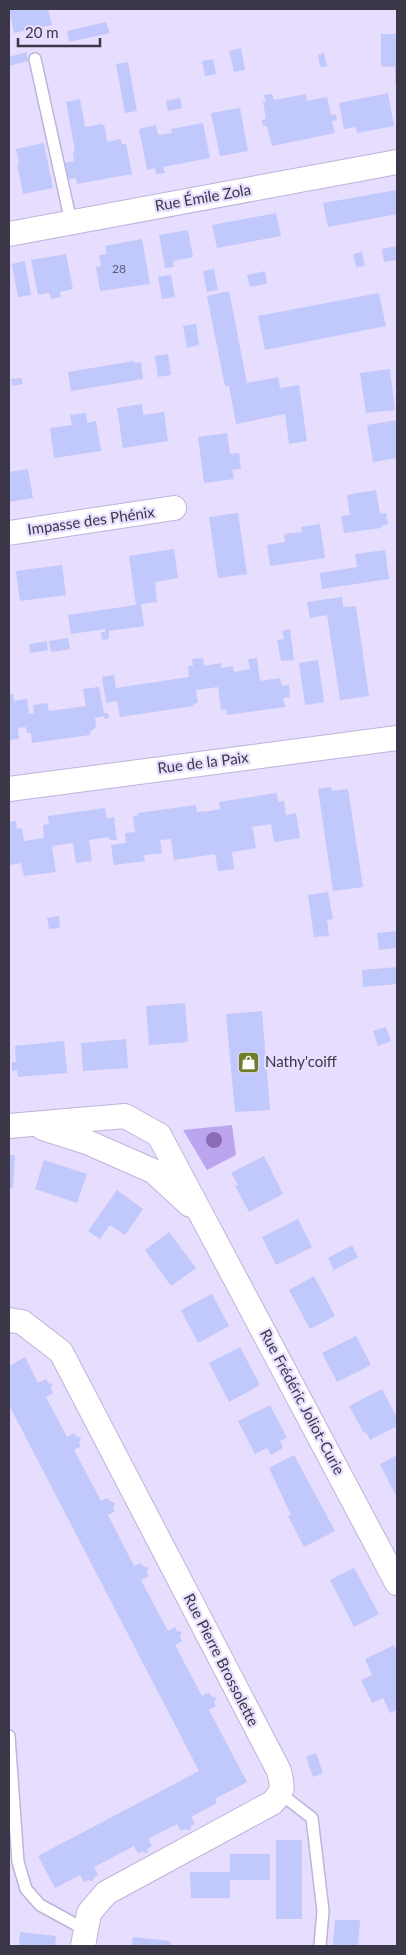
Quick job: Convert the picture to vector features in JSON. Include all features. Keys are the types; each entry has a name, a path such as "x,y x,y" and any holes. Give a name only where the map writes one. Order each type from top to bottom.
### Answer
{"street":[{"name":"Rue Émile Zola","path":"9,234 397,162"},
{"name":"Impasse des Phénix","path":"9,533 174,508"},
{"name":"Rue de la Paix","path":"9,789 397,738"},
{"name":"Rue Frédéric Joliot-Curie","path":"9,1126 124,1116 159,1135 206,1220 397,1583"},
{"name":"Rue Frédéric Joliot-Curie","path":"32,1124 88,1142 153,1171 206,1220"},
{"name":"Rue Pierre Brossolette","path":"9,1320 22,1322 61,1352 279,1771 282,1784 281,1794"},
{"path":"84,1938 89,1913 106,1893 272,1803 281,1794"}],"lane":[{"path":"35,59 71,222"},
{"path":"9,1736 18,1862 26,1889 40,1905 84,1938"},
{"path":"281,1794 312,1818 323,1911 320,1946"}],"shaded area":[{"path":"232,1125 236,1155 207,1170 183,1130"}],"building":[{"path":"9,9 48,9 52,25 14,33"},
{"path":"106,22 110,33 69,42 67,31"},
{"path":"381,34 397,34 397,84 395,84 395,67 381,66"},
{"path":"241,48 245,70 234,72 229,51"},
{"path":"26,52 28,61 9,66 9,57"},
{"path":"324,53 327,66 320,67 318,55"},
{"path":"213,59 216,74 205,76 202,61"},
{"path":"128,62 137,111 125,113 116,64"},
{"path":"388,93 394,126 357,133 356,127 344,129 339,103"},
{"path":"272,94 274,100 306,94 307,101 327,97 331,115 336,114 337,120 332,121 335,133 272,146 267,126 263,126 262,120 266,119 263,102 266,102 264,95"},
{"path":"180,98 182,108 168,111 166,101"},
{"path":"80,99 85,127 101,124 105,127 107,142 120,139 122,144 126,144 132,174 77,184 76,178 66,180 63,163 74,161 73,152 75,151 66,102"},
{"path":"240,108 248,151 220,156 211,113"},
{"path":"203,123 210,158 163,167 165,173 156,174 155,168 147,170 139,129 156,125 158,135 172,133 171,129"},
{"path":"44,143 53,188 23,194 16,149"},
{"path":"397,190 397,214 328,227 323,203"},
{"path":"276,213 281,236 217,248 212,225"},
{"path":"188,230 193,257 173,261 174,267 165,268 159,235"},
{"path":"142,239 150,284 100,291 96,267 101,266 99,255 107,254 105,246"},
{"path":"397,246 397,260 384,262 382,249"},
{"path":"362,252 365,266 356,267 353,254"},
{"path":"66,254 73,289 60,292 61,297 51,299 49,293 38,295 31,260"},
{"path":"25,261 31,295 18,297 12,264"},
{"path":"214,269 218,290 207,292 203,271"},
{"path":"265,271 267,284 250,287 247,275"},
{"path":"171,275 175,297 162,299 158,277"},
{"path":"229,291 247,383 278,377 280,388 299,385 307,441 289,444 285,414 236,424 229,386 225,386 207,296"},
{"path":"379,293 386,326 265,350 258,316"},
{"path":"196,324 199,345 187,348 183,326"},
{"path":"168,354 171,375 158,377 155,356"},
{"path":"134,361 134,363 141,362 143,379 71,391 68,372"},
{"path":"390,369 395,410 366,413 360,373"},
{"path":"21,378 23,384 12,386 11,379"},
{"path":"142,404 143,415 164,412 168,441 123,448 117,408"},
{"path":"86,413 87,423 96,421 101,451 54,458 50,428 72,425 70,415"},
{"path":"397,420 397,458 373,462 367,425"},
{"path":"227,433 230,454 239,453 241,469 232,470 234,479 204,483 198,437"},
{"path":"28,469 33,498 9,502 9,472"},
{"path":"376,490 380,514 386,513 388,524 381,526 381,528 344,533 341,516 350,515 347,495"},
{"path":"238,513 247,574 218,578 209,517"},
{"path":"320,524 325,558 270,566 267,545 285,542 284,534 302,532 301,527"},
{"path":"174,549 178,578 155,582 157,602 141,604 144,626 109,631 109,639 102,640 101,632 105,632 105,629 71,634 68,615 136,605 129,556"},
{"path":"385,550 389,579 322,589 320,573 357,567 355,554"},
{"path":"62,565 66,595 20,601 16,571"},
{"path":"342,597 343,607 356,606 369,696 340,700 327,615 310,618 307,602"},
{"path":"290,629 294,660 281,661 277,640 284,639 282,631"},
{"path":"68,638 70,649 51,652 49,641"},
{"path":"47,641 48,650 30,653 29,644"},
{"path":"203,658 204,666 221,663 221,668 233,666 234,672 250,669 248,659 257,658 260,681 280,678 282,686 289,685 290,697 283,698 285,707 227,715 226,709 221,710 218,687 196,690 198,703 193,704 194,706 120,717 117,701 106,703 102,677 114,675 116,688 189,677 188,666 193,666 192,659"},
{"path":"318,660 324,702 305,705 299,663"},
{"path":"99,687 104,713 108,713 109,718 105,719 104,716 95,718 96,727 90,732 90,735 32,743 31,733 27,733 26,727 18,728 19,739 9,740 9,694 13,694 14,701 27,699 29,714 34,713 33,705 47,703 49,711 86,706 83,689"},
{"path":"331,787 332,791 348,789 363,887 333,891 318,789"},
{"path":"277,793 278,802 284,801 286,815 296,813 300,838 274,842 271,824 251,827 256,848 232,852 234,869 218,871 215,854 174,860 171,839 160,840 162,853 144,855 145,861 114,865 111,845 126,843 125,833 135,832 133,816 138,816 138,813 196,805 197,812 209,811 220,809 219,802"},
{"path":"105,808 107,819 114,817 117,840 110,840 109,837 89,840 92,861 76,863 73,843 52,846 56,872 24,876 21,863 9,865 9,822 16,821 17,829 22,828 24,841 44,838 43,825 49,824 48,816"},
{"path":"328,892 333,919 327,920 329,936 314,937 308,895"},
{"path":"59,916 60,928 49,929 47,918"},
{"path":"397,931 397,948 379,950 377,933"},
{"path":"397,967 397,984 363,987 362,970"},
{"path":"185,1003 188,1042 149,1045 146,1006"},
{"path":"262,1011 270,1110 235,1112 226,1014"},
{"path":"386,1027 391,1041 378,1046 373,1031"},
{"path":"126,1039 128,1068 83,1071 81,1043"},
{"path":"64,1041 67,1073 18,1077 17,1070 12,1071 12,1062 16,1062 15,1046"},
{"path":"9,1155 15,1155 13,1188 9,1188"},
{"path":"264,1156 283,1194 249,1212 235,1186 238,1185 231,1173"},
{"path":"44,1160 87,1174 77,1203 35,1189"},
{"path":"117,1190 143,1209 125,1235 110,1225 100,1239 88,1231"},
{"path":"298,1219 312,1247 276,1265 262,1237"},
{"path":"169,1232 196,1268 171,1286 145,1250"},
{"path":"352,1245 358,1257 334,1270 328,1258"},
{"path":"314,1276 335,1316 310,1329 289,1290"},
{"path":"212,1294 229,1326 198,1343 181,1310"},
{"path":"356,1336 371,1365 337,1382 322,1353"},
{"path":"240,1347 260,1385 229,1402 209,1363"},
{"path":"25,1357 38,1383 46,1379 48,1383 52,1384 51,1389 53,1393 46,1397 67,1437 74,1433 81,1438 79,1443 81,1446 74,1450 101,1501 107,1498 115,1503 113,1508 115,1511 108,1515 134,1566 141,1563 148,1568 147,1573 149,1576 141,1580 168,1631 175,1627 177,1631 182,1632 180,1637 182,1641 175,1645 202,1696 209,1692 211,1696 216,1698 214,1702 216,1706 209,1710 247,1782 215,1799 217,1803 191,1817 195,1824 191,1826 190,1831 185,1829 181,1831 177,1824 148,1839 152,1846 148,1848 147,1853 138,1853 134,1846 94,1867 98,1875 94,1877 93,1881 88,1880 84,1882 80,1875 55,1888 38,1856 199,1771 9,1405 9,1366"},
{"path":"382,1389 397,1418 397,1426 370,1440 349,1406"},
{"path":"270,1405 287,1438 280,1441 283,1448 271,1455 267,1448 255,1454 238,1421"},
{"path":"294,1455 335,1531 304,1547 288,1516 291,1515 269,1468"},
{"path":"397,1455 397,1498 380,1464"},
{"path":"354,1568 379,1614 354,1627 330,1580"},
{"path":"394,1645 397,1651 397,1710 390,1713 383,1698 372,1703 361,1680 372,1675 365,1659"},
{"path":"316,1753 323,1773 313,1777 306,1757"},
{"path":"276,1840 302,1840 302,1919 276,1919"},
{"path":"230,1854 270,1854 270,1880 230,1880 230,1898 191,1898 190,1872 230,1872"},
{"path":"335,1920 360,1920 358,1946 333,1946"},
{"path":"20,1932 56,1936 55,1946 19,1946"},
{"path":"133,1937 171,1941 170,1946 132,1946"}],"place":[{"name":"Nathy'coiff","path":"249,1062"}]}
